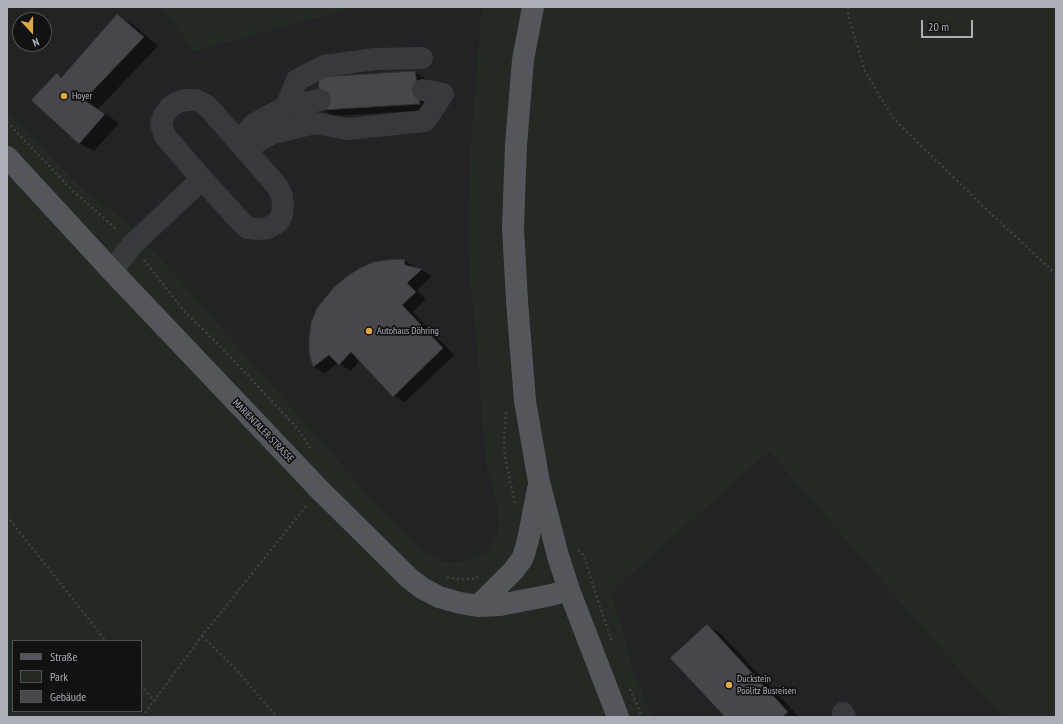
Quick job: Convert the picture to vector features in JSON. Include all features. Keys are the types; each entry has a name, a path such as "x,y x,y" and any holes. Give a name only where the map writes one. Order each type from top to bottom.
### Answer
{"main road":[{"path":"533,7 523,60 516,145 513,228 524,401 540,482 558,556 569,590 618,717"},
{"name":"MARIENTALER STRASSE","path":"7,157 112,271 319,489 408,578 422,588 439,597 478,606 500,605 569,590"},
{"path":"478,606 514,570 524,554 540,482"}],"lane":[{"path":"286,107 297,80 324,66 375,59 422,58"},
{"path":"242,145 273,133 315,123 348,129 425,121 443,94 423,90"},
{"path":"196,100 210,109 242,145 277,186 282,196 282,215 278,222 268,228 257,230 248,228 242,224 165,136 162,124 164,114 170,107 178,102 196,100"},
{"path":"242,145 254,124 286,107 320,100"},
{"path":"112,271 132,245 202,179"}],"path":[{"path":"848,7 849,18 865,71 893,118 988,211 1056,274"},
{"path":"7,122 72,190 132,245 184,311 220,346 298,429 314,455"},
{"path":"142,717 202,636 319,489"},
{"path":"7,516 105,640"},
{"path":"444,576 457,579 474,579 479,577"},
{"path":"202,636 233,666 277,717"},
{"path":"142,686 154,701"}],"shaded area":[{"path":"7,7 161,7 194,52 359,7 483,7 480,21 470,149 467,230 469,277 477,350 486,467 497,507 498,533 487,551 467,561 444,562 423,550 369,495 185,285 126,221 93,197 77,183 7,111"},
{"path":"769,452 915,620 1002,717 653,717 634,669 612,592"}],"green space":[{"path":"161,7 359,7 194,52"},
{"path":"483,7 1056,7 1056,717 1002,717 915,620 769,452 612,592 634,669 653,717 7,717 7,111 77,183 93,197 126,221 185,285 369,495 423,550 444,562 467,561 487,551 498,532 497,507 486,467 477,350 469,277 467,230 470,149 480,21"}],"building":[{"path":"117,14 144,37 84,100 105,114 79,144 31,100 57,73 61,78"},
{"path":"415,71 420,104 321,110 318,77"},
{"name":"Autohaus Döhring","path":"404,259 405,265 422,269 407,283 416,292 402,305 443,348 393,397 351,352 339,365 329,355 313,367 309,352 311,323 317,308 335,286 360,268 373,262"},
{"name":"Duckstein Poölitz Busreisen","path":"707,624 788,712 782,717 725,717 670,658"}],"place":[{"name":"Hoyer","path":"64,96"},
{"name":"Autohaus Döhring","path":"369,331"},
{"name":"Duckstein Poölitz Busreisen","path":"729,685"}]}
